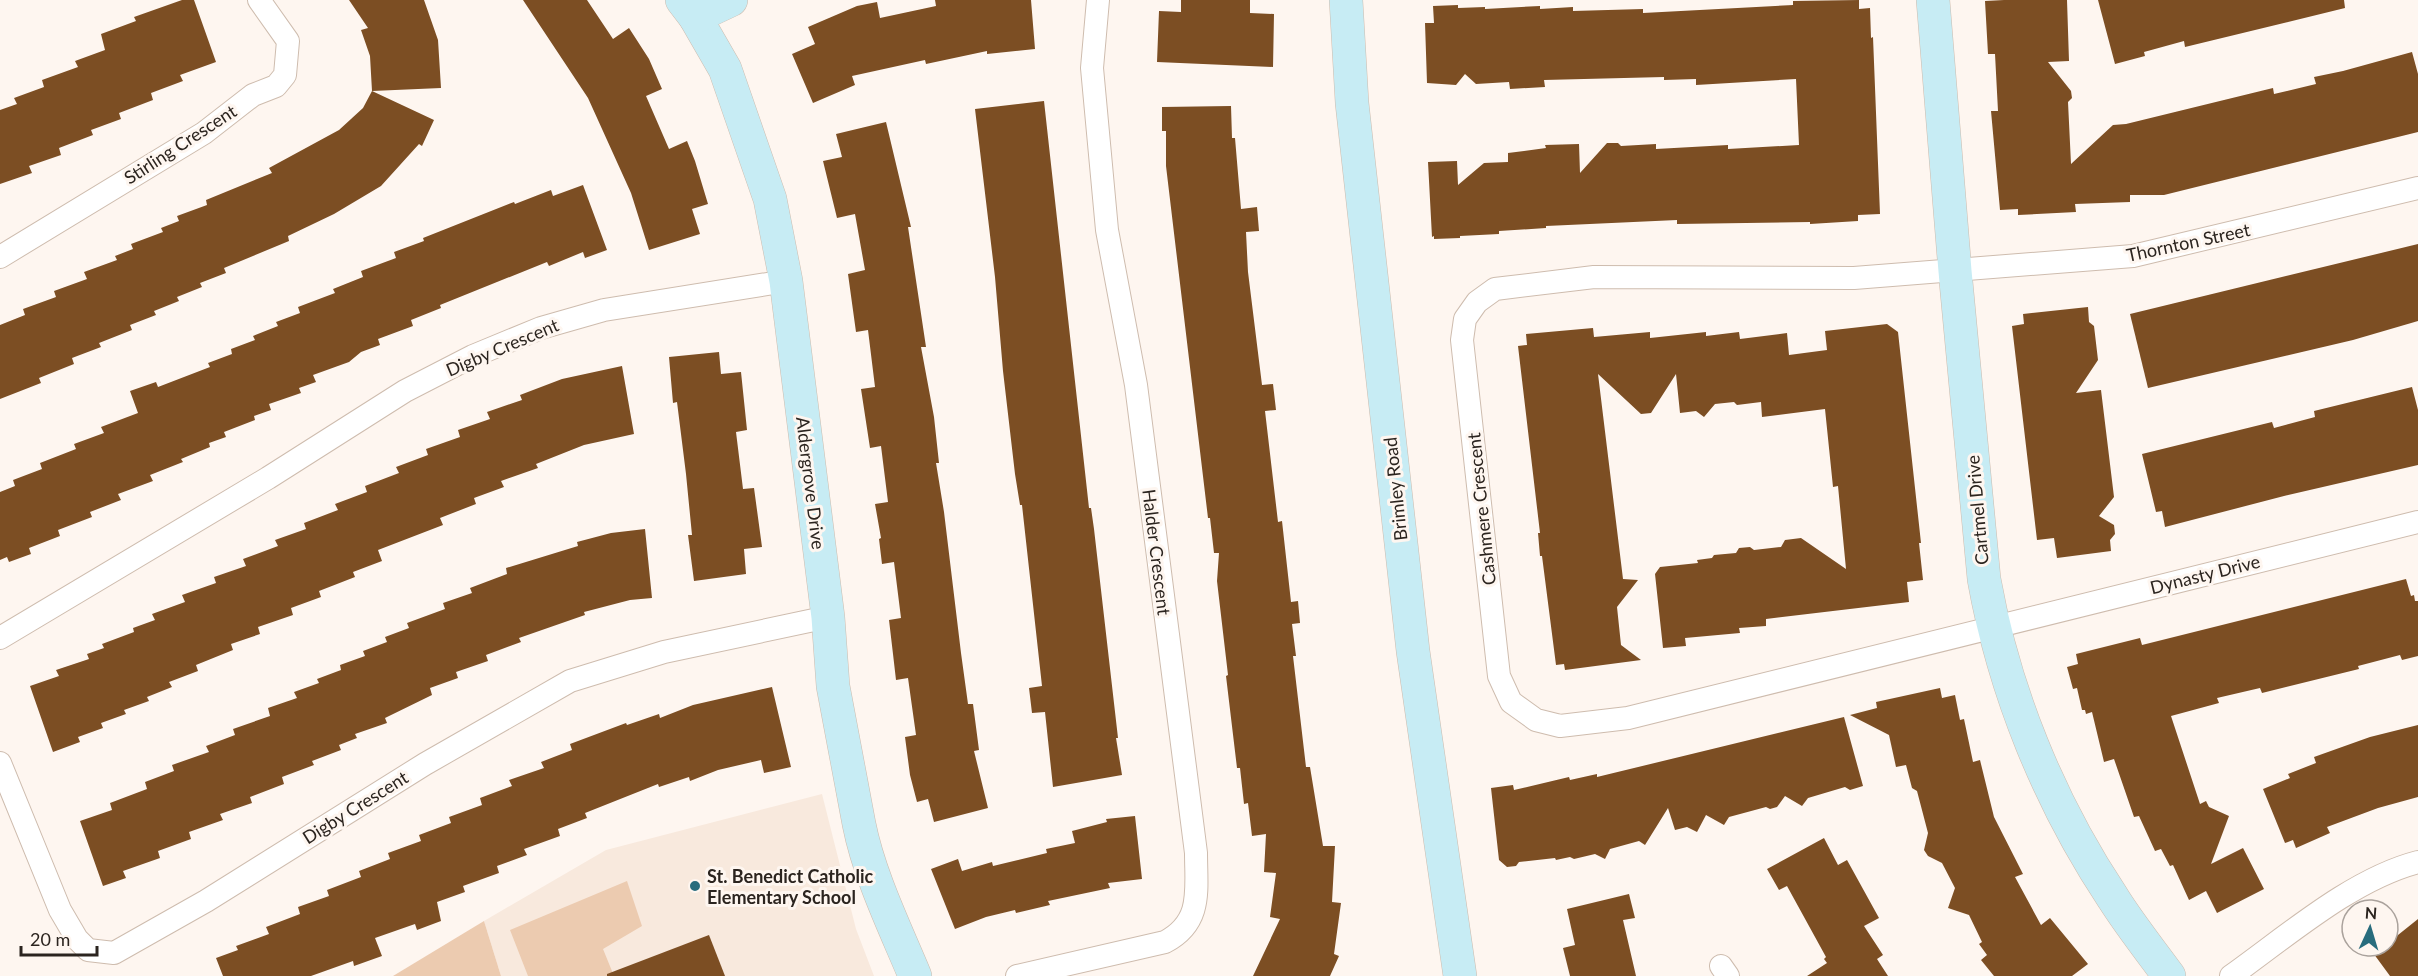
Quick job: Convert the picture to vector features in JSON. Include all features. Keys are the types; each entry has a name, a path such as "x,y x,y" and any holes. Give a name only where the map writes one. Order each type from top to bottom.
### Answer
{"street":[{"name":"Stirling Crescent","path":"0,257 204,133 253,95 276,86 285,75 288,41 259,0"},
{"path":"689,8 731,0"},
{"name":"Halder Crescent","path":"1017,976 1165,942 1177,935 1194,914 1196,853 1136,385 1107,230 1092,68 1098,0"},
{"name":"Brimley Road","path":"1346,0 1352,103 1413,651 1460,976"},
{"name":"Cartmel Drive","path":"1933,0 1955,271 1984,579 1993,627 2003,666 2025,728 2080,844 2113,898 2169,976"},
{"name":"Aldergrove Drive","path":"689,8 725,69 770,199 786,281 828,617 833,686 861,838 915,976"},
{"name":"Thornton Street","path":"1955,271 2133,256 2418,188"},
{"name":"Cashmere Crescent","path":"1955,271 1811,279 1594,277 1495,289 1477,302 1465,320 1462,340 1500,676 1511,702 1536,720 1560,726 1628,718 1993,627"},
{"name":"Digby Crescent","path":"0,638 268,478 405,392 473,356 541,328 604,310 786,281"},
{"name":"Dynasty Drive","path":"1993,627 2418,522"},
{"name":"Digby Crescent","path":"0,763 60,910 77,939 88,950 114,953 206,901 425,764 570,681 664,652 828,617"},
{"path":"2230,976 2349,892 2375,877 2418,862"}],"shaded area":[{"name":"St. Benedict Catholic Elementary School","path":"822,794 856,929 874,976 501,976 484,921 606,850"},
{"path":"627,881 642,926 603,949 614,976 528,976 510,930"},
{"path":"484,921 501,976 393,976"}],"building":[{"path":"182,0 194,0 216,62 180,75 183,81 151,93 153,100 119,113 121,119 91,130 93,135 59,148 61,155 29,166 32,173 0,184 0,110 17,104 14,98 44,87 42,80 78,67 75,61 105,50 101,34 136,21 134,17"},
{"path":"349,0 424,0 438,40 441,88 372,91 370,56 361,30 368,28"},
{"path":"523,0 587,0 613,39 629,28 649,59 662,89 646,96 669,149 687,141 695,161 708,204 692,209 700,234 649,250 631,193 588,98"},
{"path":"935,0 1031,0 1035,49 987,54 987,51 926,64 925,60 852,76 855,85 813,103 792,54 815,44 808,27 857,6 877,2 880,18 936,6"},
{"path":"1181,0 1250,0 1250,13 1274,14 1273,67 1157,62 1159,11 1181,12"},
{"path":"1859,0 1859,9 1870,8 1871,38 1873,37 1880,214 1858,215 1858,221 1810,224 1810,222 1677,224 1677,220 1546,226 1546,228 1499,231 1499,234 1460,236 1460,238 1434,239 1434,236 1432,237 1428,162 1457,161 1458,185 1484,163 1508,162 1508,153 1546,148 1545,145 1579,144 1580,173 1607,143 1618,143 1621,146 1656,144 1656,149 1728,145 1728,149 1799,145 1796,79 1696,85 1696,79 1664,80 1664,77 1544,80 1545,87 1510,89 1509,82 1476,84 1465,74 1456,85 1427,83 1425,23 1434,23 1433,6 1458,5 1458,8 1485,7 1485,9 1573,7 1573,11 1643,9 1643,13 1793,5 1793,1"},
{"path":"2067,0 2069,61 2048,62 2071,91 2072,98 2068,102 2071,164 2113,125 2126,124 2273,88 2274,94 2316,84 2314,77 2412,52 2418,74 2418,132 2164,195 2130,195 2130,202 2075,204 2076,212 2018,215 2018,209 2000,210 1991,111 1998,111 1995,54 1988,54 1985,1"},
{"path":"2098,0 2344,0 2345,8 2185,47 2184,41 2144,52 2145,56 2115,64"},
{"path":"372,91 434,120 422,146 419,144 381,186 334,214 288,236 289,241 224,268 226,273 200,283 202,287 177,297 179,301 154,311 156,315 130,325 132,330 99,343 101,347 72,358 74,364 39,378 41,383 0,399 0,325 25,315 23,309 56,297 54,291 87,279 84,272 117,260 115,256 133,249 131,244 163,232 161,228 179,221 177,216 207,205 206,200 272,173 269,168 339,130 363,108"},
{"path":"1044,101 1089,508 1091,508 1094,529 1122,775 1053,787 1045,712 1032,713 1029,688 1042,686 1022,505 1020,505 1015,474 1003,371 995,277 975,109"},
{"path":"1231,106 1232,138 1235,138 1241,209 1257,207 1259,231 1246,232 1248,272 1262,385 1273,384 1276,410 1265,411 1278,522 1282,521 1291,602 1298,601 1300,623 1292,624 1296,656 1293,656 1306,767 1310,767 1323,846 1335,846 1332,902 1341,903 1334,954 1339,956 1330,976 1253,976 1280,919 1270,917 1276,873 1264,872 1266,834 1252,836 1248,803 1244,804 1240,768 1237,768 1217,581 1219,553 1214,553 1210,518 1208,518 1166,166 1166,131 1162,131 1162,107"},
{"path":"886,122 911,227 908,227 926,347 921,347 934,417 939,463 936,463 961,653 968,704 973,704 979,750 974,751 988,808 934,822 928,799 917,802 910,775 905,737 916,735 908,678 896,680 889,620 901,618 894,562 882,564 879,539 881,538 875,504 888,502 881,446 870,448 861,389 875,387 868,330 856,332 848,274 865,270 855,214 837,218 823,161 842,157 836,134"},
{"path":"583,185 607,250 585,258 583,252 549,266 547,262 440,305 441,308 411,320 413,326 378,339 380,345 361,352 349,362 313,375 316,382 299,388 301,393 269,404 271,410 254,416 255,420 224,432 226,437 209,443 210,447 181,459 183,462 150,475 153,481 118,494 121,500 90,512 92,517 58,530 60,536 29,548 31,554 9,562 7,557 0,560 0,492 15,486 13,480 42,469 40,463 76,449 74,444 104,433 101,427 138,413 130,391 156,382 158,387 210,367 208,363 232,354 231,349 255,340 253,336 278,326 276,322 300,313 298,307 335,293 333,289 363,277 361,271 396,258 394,252 424,241 423,238 514,202 515,204 551,190 553,196"},
{"path":"2418,244 2418,321 2353,340 2148,388 2130,314"},
{"path":"2088,307 2089,322 2094,326 2098,360 2076,393 2101,390 2114,497 2099,516 2114,525 2115,534 2110,540 2111,551 2057,558 2054,538 2037,540 2012,326 2024,324 2023,314"},
{"path":"1887,324 1898,332 1921,543 1919,543 1923,580 1907,582 1909,602 1766,619 1766,626 1739,628 1740,633 1685,638 1686,646 1663,648 1655,574 1660,567 1698,563 1697,560 1712,558 1714,555 1736,553 1739,548 1750,547 1754,550 1781,547 1785,540 1801,538 1846,569 1838,486 1833,487 1825,409 1762,417 1761,402 1737,405 1734,402 1715,404 1704,417 1696,411 1680,413 1676,374 1651,413 1641,414 1598,374 1623,579 1638,580 1617,607 1621,645 1641,660 1565,670 1564,664 1556,665 1542,556 1540,556 1538,533 1540,533 1518,346 1527,345 1526,334 1593,328 1594,337 1650,332 1650,338 1706,332 1706,336 1739,332 1740,339 1787,333 1789,355 1827,350 1825,331"},
{"path":"719,352 721,374 741,372 747,430 736,432 743,489 754,488 762,547 744,549 746,574 694,581 688,535 692,535 686,474 677,402 673,403 669,357"},
{"path":"622,366 634,434 584,445 536,464 538,468 501,481 504,487 474,498 476,504 440,518 443,525 378,550 382,561 353,572 355,577 319,591 321,597 291,608 293,615 258,627 260,634 231,644 233,650 196,665 198,671 169,682 172,687 147,697 149,701 124,710 126,714 101,723 103,728 78,737 80,742 53,752 30,686 59,676 56,670 89,659 87,654 104,648 102,644 134,632 133,628 155,620 152,614 185,602 182,595 216,583 214,577 246,566 243,559 278,546 275,540 306,529 304,523 338,510 335,504 367,492 365,486 399,473 396,467 428,455 426,449 460,437 458,430 490,419 487,412 522,400 520,395 562,379"},
{"path":"2412,387 2418,410 2418,465 2165,527 2162,511 2156,512 2142,454 2272,422 2274,428 2315,417 2314,411"},
{"path":"645,529 652,598 630,600 584,612 585,615 519,638 521,642 486,655 488,661 456,672 458,678 430,688 432,695 385,718 387,723 355,734 357,738 339,745 341,750 312,761 314,765 282,777 284,784 250,797 252,803 220,814 223,820 189,832 191,839 158,851 160,858 123,871 126,878 103,886 80,821 112,810 110,803 147,789 145,782 174,771 172,765 209,752 206,746 235,735 233,729 270,716 268,708 297,698 294,692 319,683 317,679 341,670 340,665 365,656 363,651 387,642 385,637 409,628 407,623 445,609 443,603 472,593 470,588 507,574 506,568 578,546 577,542 611,533"},
{"path":"2406,579 2411,596 2414,595 2415,601 2418,601 2418,656 2402,660 2400,655 2358,666 2359,669 2262,693 2260,688 2217,698 2219,703 2171,716 2200,804 2206,801 2209,807 2229,816 2211,864 2243,848 2264,889 2217,913 2206,891 2189,900 2173,865 2170,866 2161,849 2155,851 2139,816 2134,817 2114,759 2104,762 2092,712 2086,714 2085,710 2082,710 2077,688 2073,689 2067,667 2078,664 2076,654 2140,638 2142,645"},
{"path":"772,687 791,767 764,773 761,760 718,770 690,781 689,777 659,787 658,784 585,813 587,818 558,829 560,836 524,849 527,855 497,866 499,873 463,886 465,892 437,902 441,921 417,930 415,924 375,938 382,956 354,966 353,961 311,976 223,976 216,958 238,950 236,946 269,934 266,927 300,914 298,907 329,896 327,890 361,877 359,871 390,859 388,853 421,841 419,835 451,823 449,817 482,805 480,798 512,786 509,780 544,768 541,762 572,750 570,744 626,723 627,725 659,714 660,718 693,705"},
{"path":"1940,688 1942,698 1955,695 1960,720 1964,719 1973,762 1980,760 1994,817 2023,874 2015,877 2041,925 2050,918 2088,964 2072,976 1994,976 1981,960 1987,955 1979,944 1982,942 1969,915 1948,908 1955,888 1942,863 1928,856 1924,850 1928,833 1917,791 1912,788 1906,765 1896,767 1889,735 1850,715 1877,708 1876,702"},
{"path":"1844,717 1863,786 1850,790 1845,787 1808,798 1802,806 1785,796 1777,807 1770,809 1766,807 1729,817 1724,825 1706,815 1697,832 1687,827 1675,830 1668,808 1645,845 1639,841 1610,849 1605,859 1595,854 1574,859 1570,857 1519,862 1516,866 1507,867 1499,860 1491,788 1513,785 1514,790 1569,777 1570,780 1597,774 1597,777"},
{"path":"2418,725 2418,797 2378,808 2327,827 2330,833 2296,848 2293,840 2285,843 2263,789 2290,778 2288,774 2316,763 2314,757 2370,737"},
{"path":"1135,816 1142,879 1108,883 1110,888 1048,901 1050,905 1016,913 1015,910 986,917 955,929 931,869 958,859 962,871 992,862 993,866 1047,853 1046,849 1075,843 1072,831 1107,822 1106,819"},
{"path":"1824,838 1838,865 1847,860 1879,918 1864,926 1883,955 1877,959 1888,976 1807,976 1827,963 1824,959 1826,957 1787,886 1779,890 1767,869"},
{"path":"1629,894 1635,918 1623,920 1636,976 1570,976 1563,948 1575,945 1567,909"},
{"path":"2418,919 2418,976 2390,976 2377,958 2400,958 2400,933"},
{"path":"709,935 725,976 607,976 607,974"}],"place":[{"name":"St. Benedict Catholic Elementary School","path":"695,886"}]}
